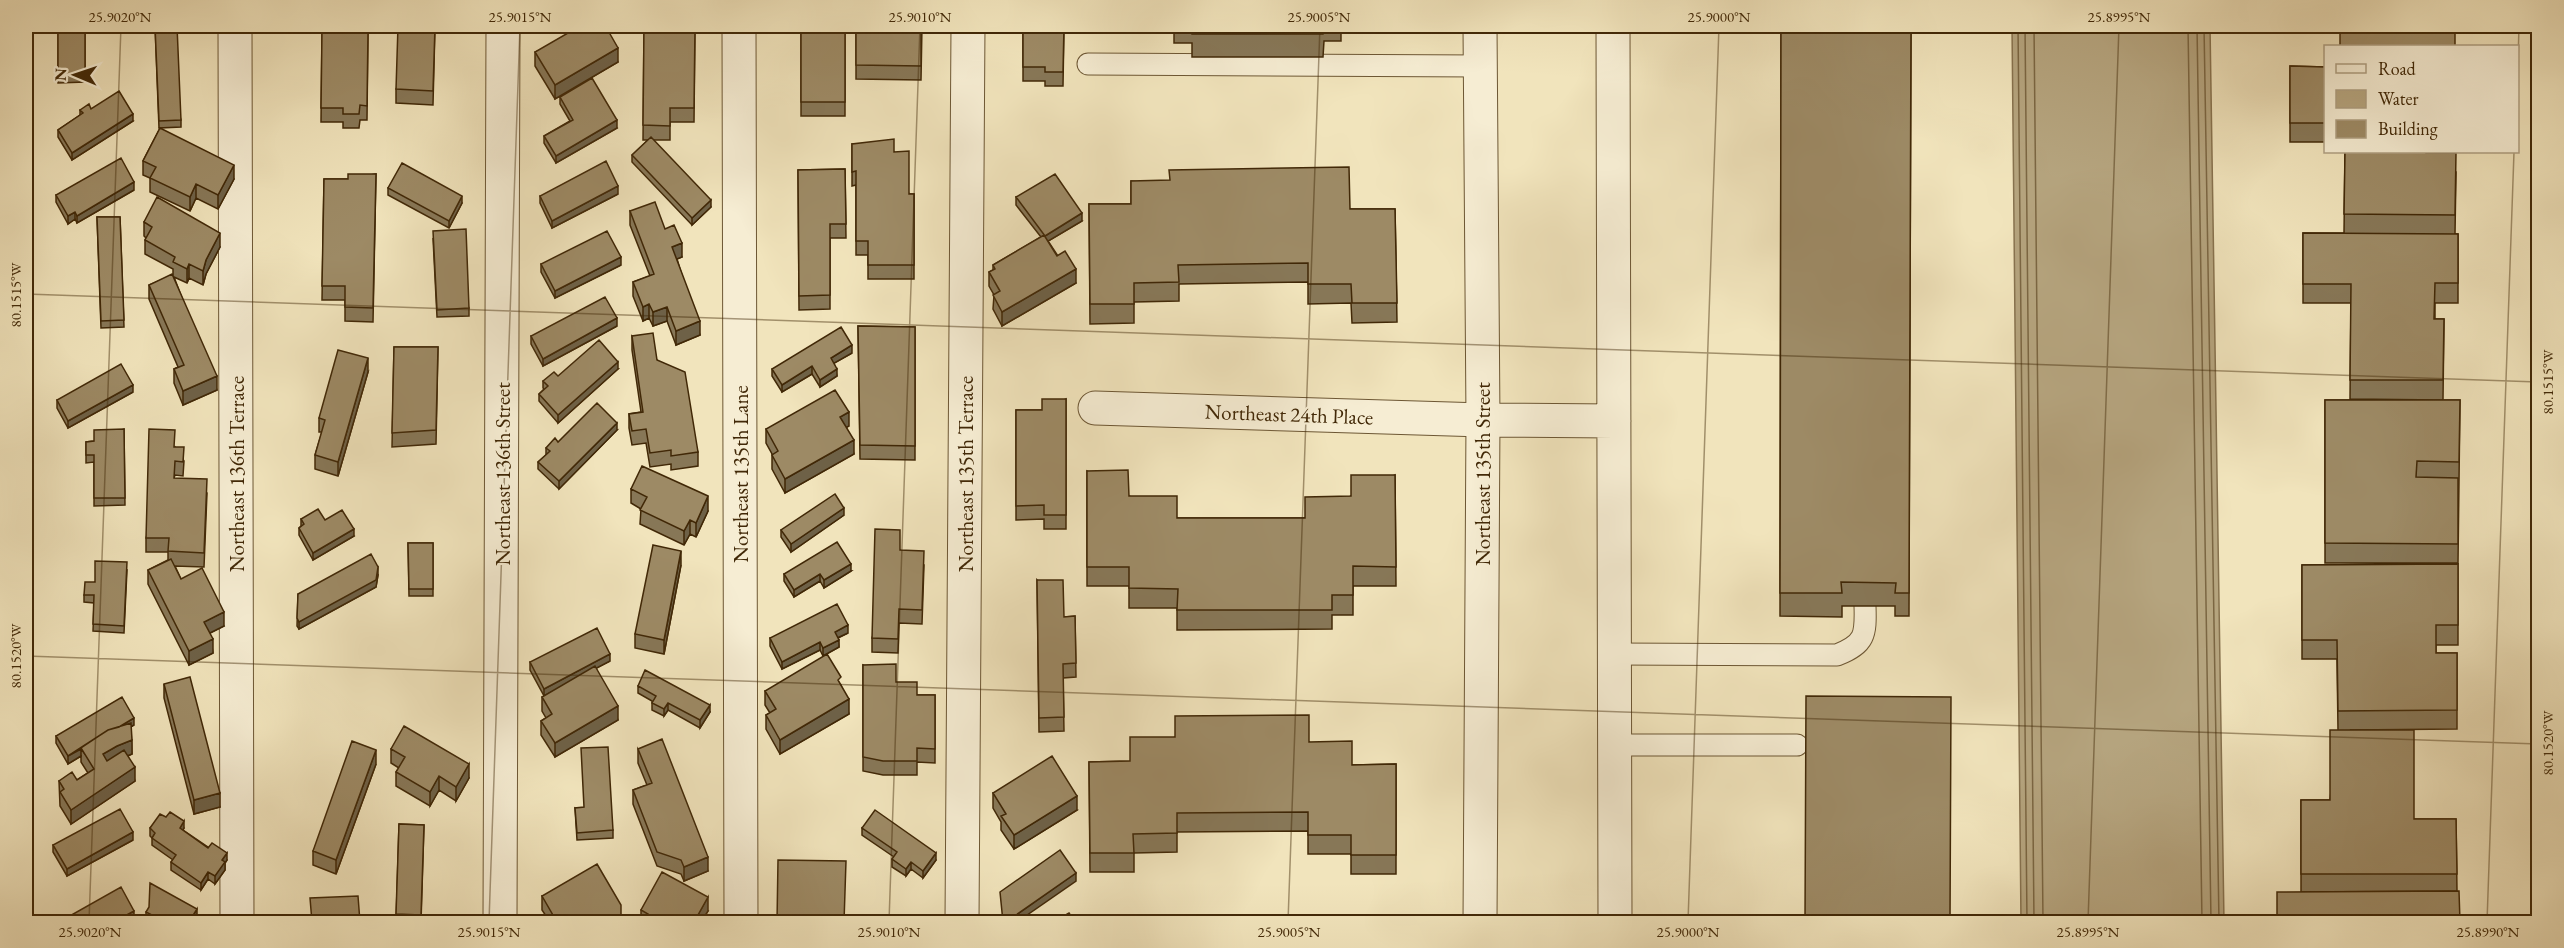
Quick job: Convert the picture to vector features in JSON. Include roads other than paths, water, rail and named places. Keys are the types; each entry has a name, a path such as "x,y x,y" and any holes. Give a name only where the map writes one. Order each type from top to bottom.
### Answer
{"street":[{"name":"Northeast 136th Terrace","path":"235,26 237,922"},
{"name":"Northeast 136th Street","path":"500,922 503,26"},
{"name":"Northeast 135th Lane","path":"739,26 741,922"},
{"name":"Northeast 135th Terrace","path":"962,922 968,26"},
{"name":"Northeast 135th Street","path":"1480,26 1483,420 1480,922"},
{"path":"1613,26 1615,922"},
{"name":"Northeast 24th Place","path":"1095,408 1614,422"}],"lane":[{"path":"1088,64 1481,66"},
{"path":"1614,654 1837,655 1854,648 1865,630 1865,606"},
{"path":"1614,745 1797,745"}],"water":[{"path":"2012,26 2210,26 2224,922 2021,922"}]}
